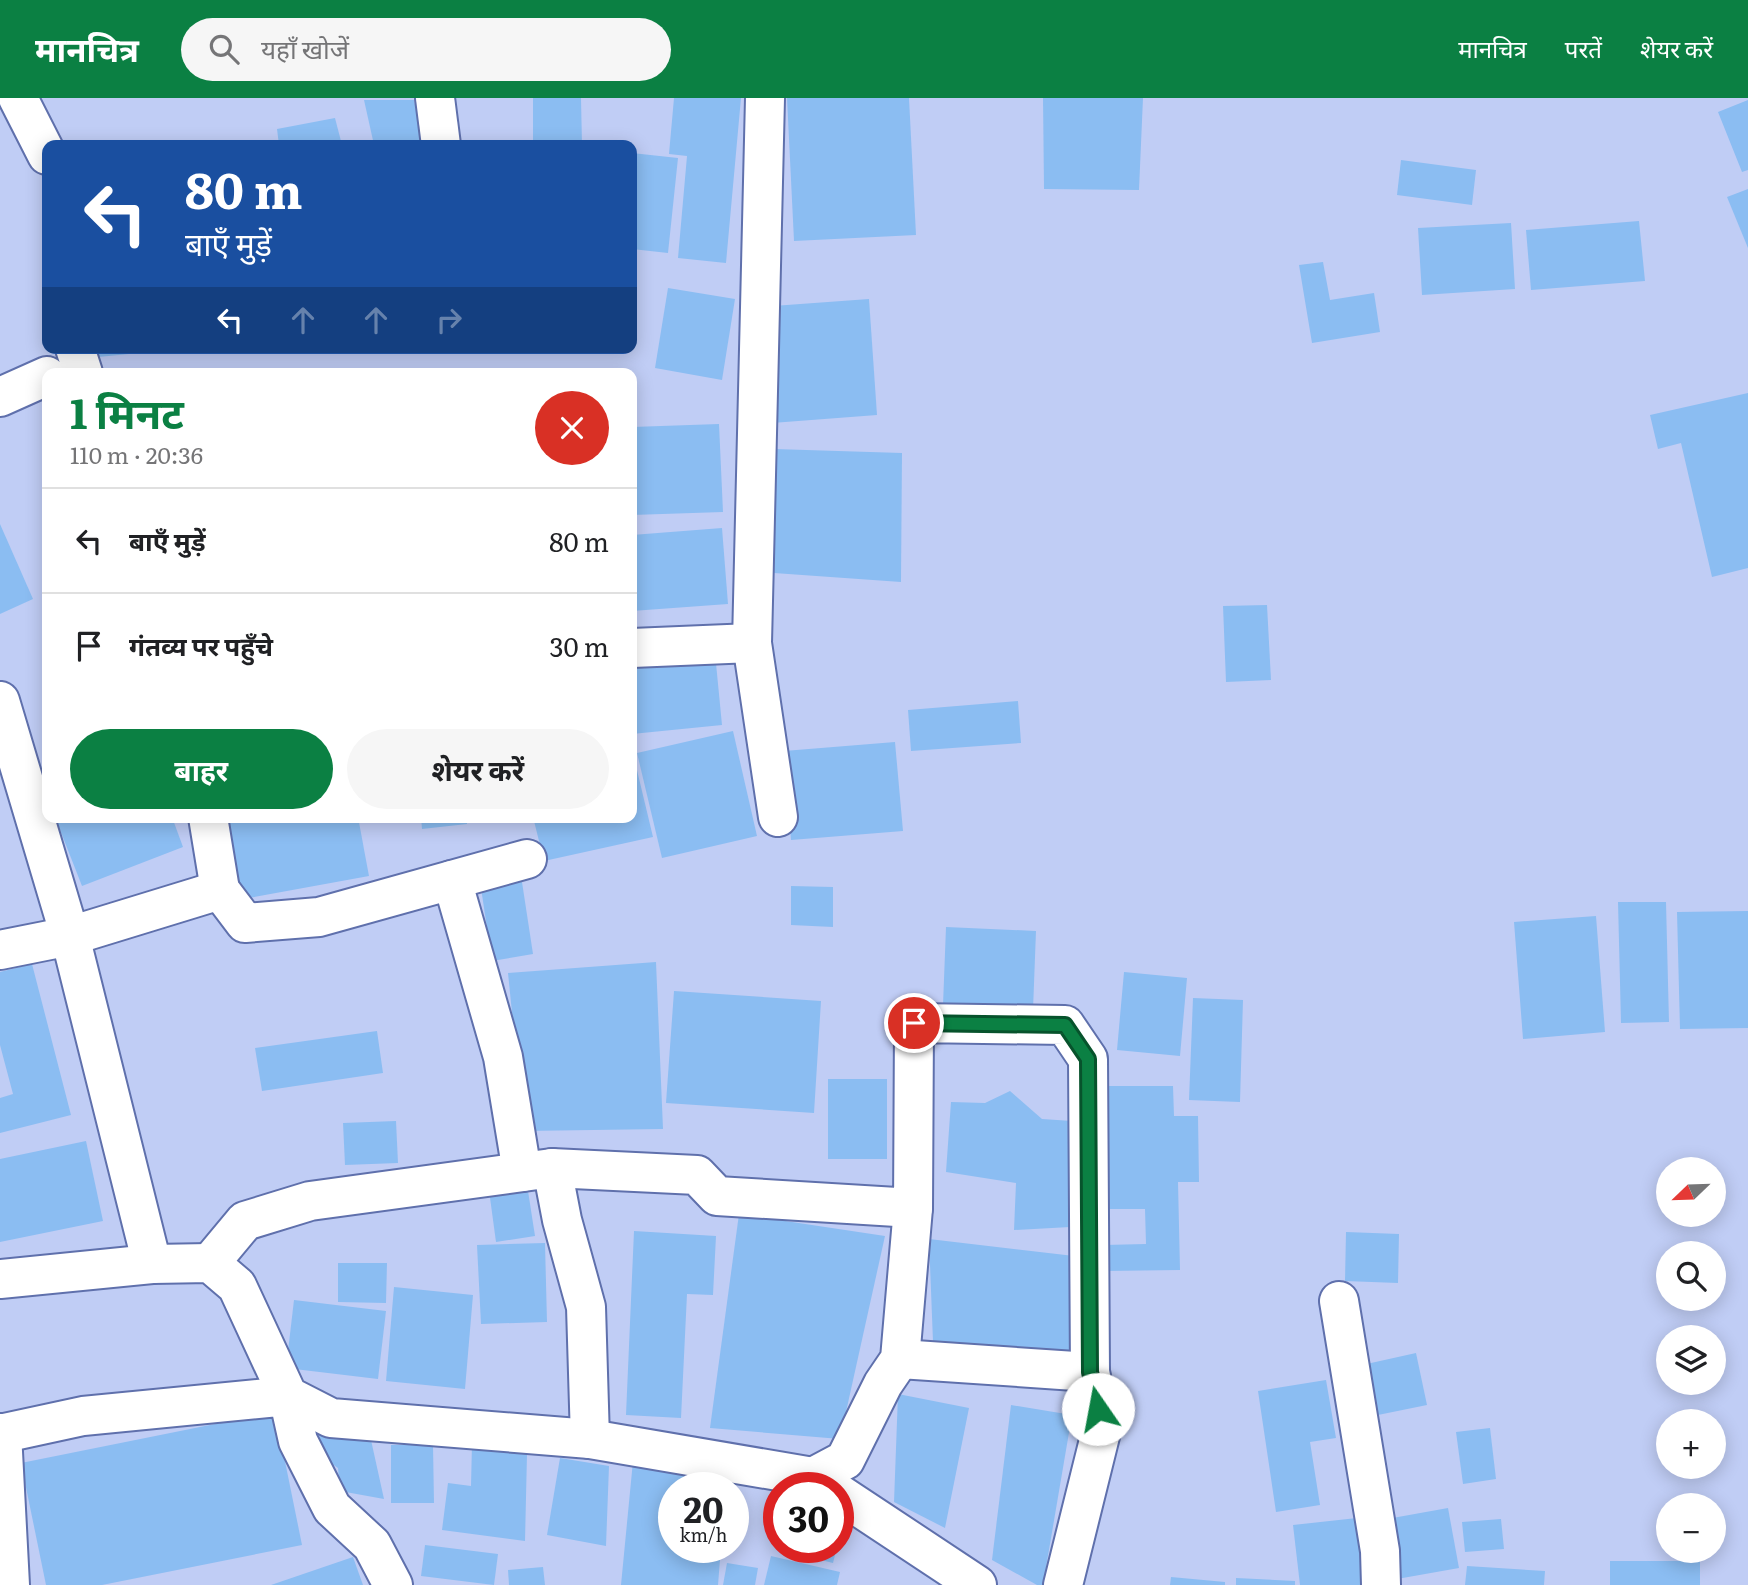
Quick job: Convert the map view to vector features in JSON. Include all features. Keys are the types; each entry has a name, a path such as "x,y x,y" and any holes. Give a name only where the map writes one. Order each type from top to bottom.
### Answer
{"street":[{"path":"18,98 42,145"},
{"path":"435,98 441,140"},
{"path":"765,98 752,643 778,817"},
{"path":"0,397 42,378"},
{"path":"637,648 752,643"},
{"path":"0,701 70,936 152,1264"},
{"path":"209,823 220,890 245,923 319,917 527,859"},
{"path":"452,880 537,1170 562,1220 586,1307 590,1439"},
{"path":"0,950 70,936 220,890"},
{"path":"837,1472 883,1384 900,1359 913,1208 914,1023 1065,1025 1088,1059 1090,1372 1102,1428 1063,1585"},
{"path":"210,1263 245,1221 310,1201 537,1170 697,1175 717,1196 913,1208"},
{"path":"0,1279 152,1264 210,1263 237,1286 288,1396 298,1441 332,1508 372,1545 393,1585"},
{"path":"1339,1301 1380,1551 1381,1585"},
{"path":"900,1359 1090,1372"},
{"path":"10,1585 1,1434 83,1416 288,1396 331,1418 590,1439 763,1473"},
{"path":"854,1504 977,1585"}],"building":[{"path":"533,98 581,98 582,140 533,140"},
{"path":"674,98 741,98 726,263 678,258 687,156 669,154"},
{"path":"787,98 909,98 916,235 794,241"},
{"path":"1043,98 1143,98 1139,190 1044,189"},
{"path":"364,100 414,100 423,140 373,140"},
{"path":"1748,100 1748,170 1742,172 1718,112"},
{"path":"335,118 341,140 278,140 277,129"},
{"path":"637,154 678,158 668,253 637,250"},
{"path":"1401,160 1476,170 1472,205 1397,195"},
{"path":"1748,189 1748,248 1727,197"},
{"path":"1639,221 1645,281 1531,290 1526,230"},
{"path":"1511,223 1515,289 1422,295 1418,228"},
{"path":"1323,262 1330,300 1374,293 1380,332 1312,343 1299,265"},
{"path":"668,288 735,299 722,380 655,368"},
{"path":"869,299 877,415 772,423 773,306"},
{"path":"98,354 129,354 98,357"},
{"path":"1748,393 1748,568 1712,577 1681,443 1658,449 1650,415"},
{"path":"719,424 723,512 637,515 637,427"},
{"path":"774,449 902,453 901,582 774,573"},
{"path":"0,524 33,599 0,614"},
{"path":"722,528 728,604 637,611 637,535"},
{"path":"1267,605 1271,680 1226,682 1223,606"},
{"path":"715,653 722,725 637,734 637,661"},
{"path":"1018,701 1021,743 911,751 908,710"},
{"path":"733,731 757,836 662,858 637,753"},
{"path":"895,742 903,831 791,840 784,751"},
{"path":"637,770 653,837 544,861 534,823 637,823"},
{"path":"57,823 174,823 183,847 82,886"},
{"path":"224,823 359,823 369,876 238,900"},
{"path":"422,823 467,823 467,824 422,829"},
{"path":"522,882 533,954 492,961 481,888"},
{"path":"791,886 833,887 833,927 791,925"},
{"path":"1618,902 1666,902 1669,1022 1621,1023"},
{"path":"1748,911 1748,1028 1680,1029 1677,912"},
{"path":"1596,916 1605,1032 1523,1039 1514,922"},
{"path":"946,927 1036,931 1033,1010 943,1005"},
{"path":"656,962 663,1129 524,1131 508,973"},
{"path":"32,964 71,1115 0,1133 0,1098 13,1094 0,1045 0,972"},
{"path":"1124,972 1187,978 1180,1056 1117,1050"},
{"path":"674,991 821,1001 814,1113 666,1103"},
{"path":"1193,998 1243,1000 1240,1102 1189,1100"},
{"path":"377,1031 383,1073 262,1091 255,1048"},
{"path":"828,1079 887,1079 887,1159 828,1159"},
{"path":"1098,1086 1173,1086 1174,1116 1198,1116 1199,1182 1178,1182 1180,1270 1105,1271 1104,1245 1146,1244 1145,1209 1099,1209"},
{"path":"1010,1091 1042,1119 1072,1121 1070,1227 1014,1230 1016,1183 946,1172 951,1102 985,1103"},
{"path":"396,1121 398,1163 345,1165 343,1123"},
{"path":"86,1141 103,1221 0,1242 0,1159"},
{"path":"526,1178 535,1236 496,1242 488,1183"},
{"path":"739,1214 885,1236 840,1439 710,1428"},
{"path":"634,1231 716,1236 713,1295 687,1294 681,1418 626,1415"},
{"path":"1346,1232 1399,1234 1398,1283 1345,1281"},
{"path":"929,1239 1074,1256 1075,1355 933,1342"},
{"path":"545,1243 547,1322 481,1324 477,1245"},
{"path":"338,1263 387,1263 386,1303 338,1302"},
{"path":"394,1287 473,1295 465,1389 386,1381"},
{"path":"294,1300 386,1311 378,1379 286,1368"},
{"path":"1416,1353 1427,1405 1373,1416 1362,1365"},
{"path":"1326,1380 1336,1438 1310,1442 1320,1505 1276,1512 1258,1391"},
{"path":"898,1394 969,1408 945,1528 894,1502"},
{"path":"1011,1405 1072,1415 1043,1585 1037,1585 992,1560"},
{"path":"275,1412 302,1545 102,1585 46,1585 21,1463"},
{"path":"316,1427 371,1440 384,1499 340,1491 338,1468 328,1461"},
{"path":"1490,1428 1496,1479 1463,1484 1456,1432"},
{"path":"472,1443 527,1454 525,1541 442,1530 448,1483 471,1486"},
{"path":"391,1445 433,1445 434,1503 391,1503"},
{"path":"560,1458 609,1466 606,1546 547,1535"},
{"path":"633,1461 689,1472 658,1472 658,1563 720,1563 718,1585 621,1585"},
{"path":"1448,1508 1459,1568 1397,1579 1387,1519"},
{"path":"1357,1518 1364,1585 1300,1585 1293,1525"},
{"path":"1501,1519 1504,1549 1465,1552 1462,1522"},
{"path":"425,1545 498,1554 494,1585 421,1576"},
{"path":"353,1557 363,1585 271,1585"},
{"path":"1610,1561 1700,1563 1700,1585 1610,1585"},
{"path":"727,1563 758,1568 755,1585 723,1585"},
{"path":"769,1563 801,1563 840,1572 837,1585 764,1585"},
{"path":"1467,1566 1545,1571 1544,1585 1465,1585"},
{"path":"543,1567 545,1585 509,1585 508,1570"},
{"path":"1171,1577 1225,1582 1225,1585 1170,1585"},
{"path":"1236,1578 1295,1581 1295,1585 1236,1585"}],"route":[{"path":"914,1023 1065,1025 1088,1059 1090,1372 1098,1409"}]}
